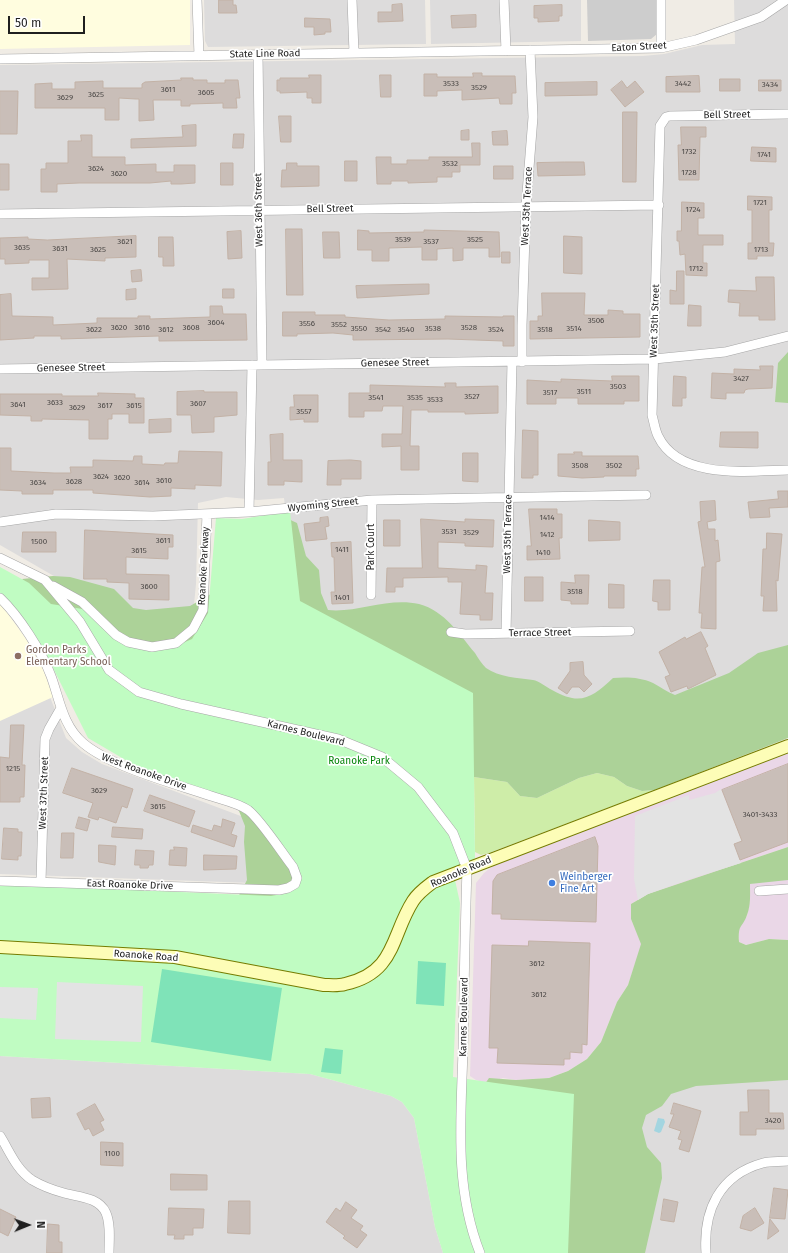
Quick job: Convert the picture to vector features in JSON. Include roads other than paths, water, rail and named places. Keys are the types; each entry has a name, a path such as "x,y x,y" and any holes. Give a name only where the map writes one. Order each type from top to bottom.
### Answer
{"street":[{"path":"197,0 199,56"},
{"path":"352,0 354,53"},
{"path":"504,0 506,51"},
{"path":"660,0 661,48"},
{"name":"Eaton Street","path":"530,50 661,48 696,40 761,17 786,0"},
{"name":"State Line Road","path":"0,59 530,50"},
{"name":"West 35th Terrace","path":"522,362 526,206 533,117 530,50"},
{"name":"West 36th Street","path":"258,54 262,365"},
{"name":"Bell Street","path":"666,117 788,114"},
{"name":"West 35th Street","path":"666,117 660,126 652,415 658,436 666,448 678,458 698,467 734,471 788,470"},
{"name":"Bell Street","path":"0,214 659,205"},
{"name":"Genesee Street","path":"0,369 654,359 725,352 788,336"},
{"name":"West 35th Terrace","path":"506,633 512,362"},
{"path":"249,512 252,365"},
{"name":"Wyoming Street","path":"0,522 56,514 153,516 249,512 372,500 646,495"},
{"name":"Park Court","path":"372,500 372,595"},
{"name":"Roanoke Parkway","path":"45,580 82,602 116,635 128,642 152,647 176,643 193,629 203,610 207,514"},
{"name":"Karnes Boulevard","path":"0,558 45,580 80,622 109,670 139,692 181,704 338,739 382,757 418,787 453,833 468,868 459,1146 463,1194 472,1233 480,1253"},
{"name":"West Roanoke Drive","path":"0,598 20,622 42,658 51,676 61,708 73,734 96,753 122,765 249,811 293,867 297,878 295,884 288,888 278,890 260,890"},
{"name":"Terrace Street","path":"451,632 506,633 630,631"},
{"name":"West 37th Street","path":"41,882 45,739 61,708"},
{"name":"Roanoke Road","path":"0,947 175,956 324,985 345,984 367,976 384,961 390,952 412,901 420,891 433,882 788,746"},
{"name":"East Roanoke Drive","path":"0,880 260,890"},
{"path":"759,891 788,889"},
{"path":"0,1136 14,1162 32,1180 47,1188 90,1199 104,1208 107,1214 109,1226 109,1253"},
{"path":"706,1253 704,1234 709,1210 721,1189 739,1173 764,1163 788,1161"}],"water":[{"path":"658,1118 664,1119 665,1122 661,1132 659,1133 654,1131"}],"place":[{"name":"Gordon Parks Elementary School","path":"18,656"},
{"name":"Weinberger Fine Art","path":"552,883"}],"park label":[{"name":"Roanoke Park","path":"359,761"}]}
